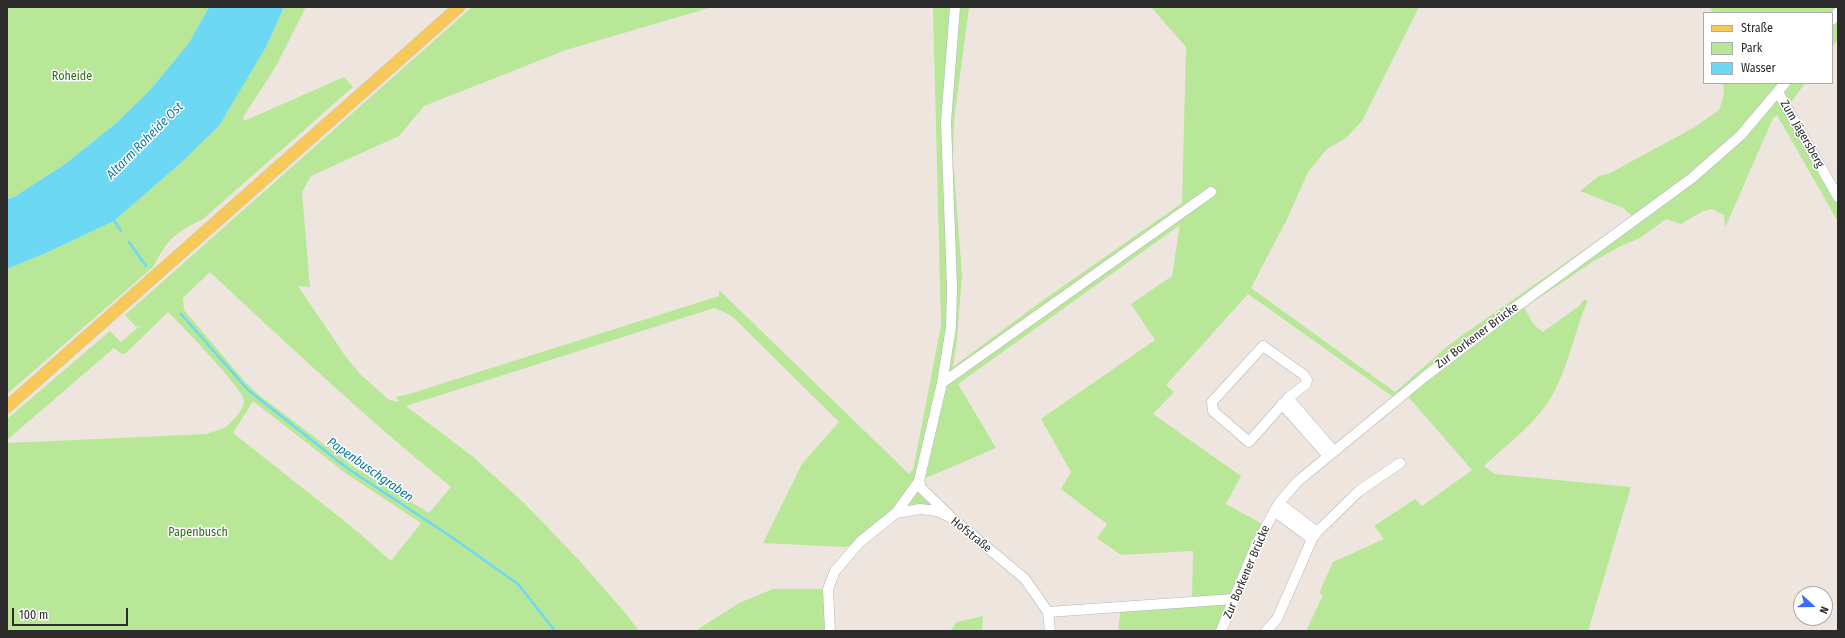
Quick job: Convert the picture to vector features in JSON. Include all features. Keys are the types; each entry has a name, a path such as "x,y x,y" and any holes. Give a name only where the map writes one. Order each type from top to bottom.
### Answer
{"main road":[{"path":"7,406 459,7"}],"street":[{"path":"896,513 919,481 942,383 951,327 952,287 946,122 955,7"},
{"name":"Zur Borkener Brücke","path":"1221,631 1257,543 1276,507 1297,482 1330,453 1516,307 1692,178 1741,135 1784,84"},
{"name":"Zum Jägersberg","path":"1778,92 1838,198"},
{"path":"942,383 1211,192"},
{"path":"1263,346 1304,375 1307,380 1306,384 1285,401 1249,442 1211,408 1212,402 1263,346"},
{"path":"1285,401 1330,453"},
{"path":"1266,631 1277,619 1314,535 1359,491 1400,464"},
{"path":"919,481 921,488 952,518"},
{"path":"1276,507 1314,535"},
{"name":"Hofstraße","path":"830,631 828,589 834,571 860,542 896,513 920,509 937,511 952,518 1025,579 1048,612 1050,631"},
{"path":"1048,612 1234,599"}],"green space":[{"name":"Roheide","path":"7,7 209,7 189,43 151,89 114,125 65,164 14,197 7,199"},
{"path":"284,7 306,7 275,68 243,117 244,121 344,77 353,87 203,219 178,233 168,243 153,267 7,394 7,269 46,253 114,221 182,162 219,126 266,47"},
{"name":"Papenbusch","path":"472,7 712,7 566,50 424,106 399,136 311,176 302,192 310,287 298,286 346,357 360,374 389,400 399,402 396,397 719,296 719,290 909,474 913,470 941,326 933,7 969,7 954,121 953,158 962,275 957,340 953,367 1039,303 1182,203 1186,47 1151,7 1419,7 1362,121 1346,138 1327,149 1308,172 1288,217 1251,288 1395,392 1450,344 1632,216 1623,208 1580,191 1599,176 1610,173 1695,127 1719,110 1724,95 1723,84 1804,84 1790,104 1838,189 1838,222 1777,115 1773,118 1725,228 1724,215 1712,209 1703,211 1681,224 1666,219 1640,238 1621,246 1594,261 1524,308 1534,325 1543,332 1579,306 1584,299 1588,302 1584,309 1563,371 1549,401 1523,431 1484,466 1495,474 1631,487 1588,631 1306,631 1323,595 1319,593 1333,562 1384,539 1374,526 1415,499 1422,506 1472,470 1405,393 1396,399 1248,294 1166,385 1174,392 1153,414 1241,476 1226,504 1266,526 1221,631 1118,631 1121,607 1192,601 1193,551 1121,555 1097,538 1107,524 1061,489 1071,472 1041,419 1155,340 1131,304 1172,276 1180,225 958,384 996,448 919,481 937,511 896,513 860,542 845,547 763,543 802,464 839,422 733,317 714,308 406,406 472,456 524,503 578,559 639,631 7,631 7,443 207,434 222,429 229,424 242,409 244,401 234,384 210,356 168,312 125,354 120,353 114,348 7,440 7,419 110,331 121,342 141,325 136,327 125,315","holes":["210,272 359,409 451,487 429,513 354,467 259,395 246,383 184,310 183,298","253,401 348,475 421,523 391,561 352,527 233,433"]},
{"path":"1710,7 1838,7 1838,39 1833,46 1833,12 1712,12"},
{"path":"773,589 828,589 830,631 695,631 739,603"},
{"path":"983,616 982,631 950,631 957,622"}],"water":[{"name":"Altarm Roheide Ost","path":"209,7 284,7 266,47 219,126 182,162 114,221 46,253 7,269 7,199 14,197 65,164 114,125 151,89 189,43"}],"waterway":[{"name":"Papenbuschgraben","path":"113,219 121,231"},
{"name":"Papenbuschgraben","path":"129,242 146,266"},
{"name":"Papenbuschgraben","path":"181,314 248,390 347,468 450,536 518,584 555,631"}]}
